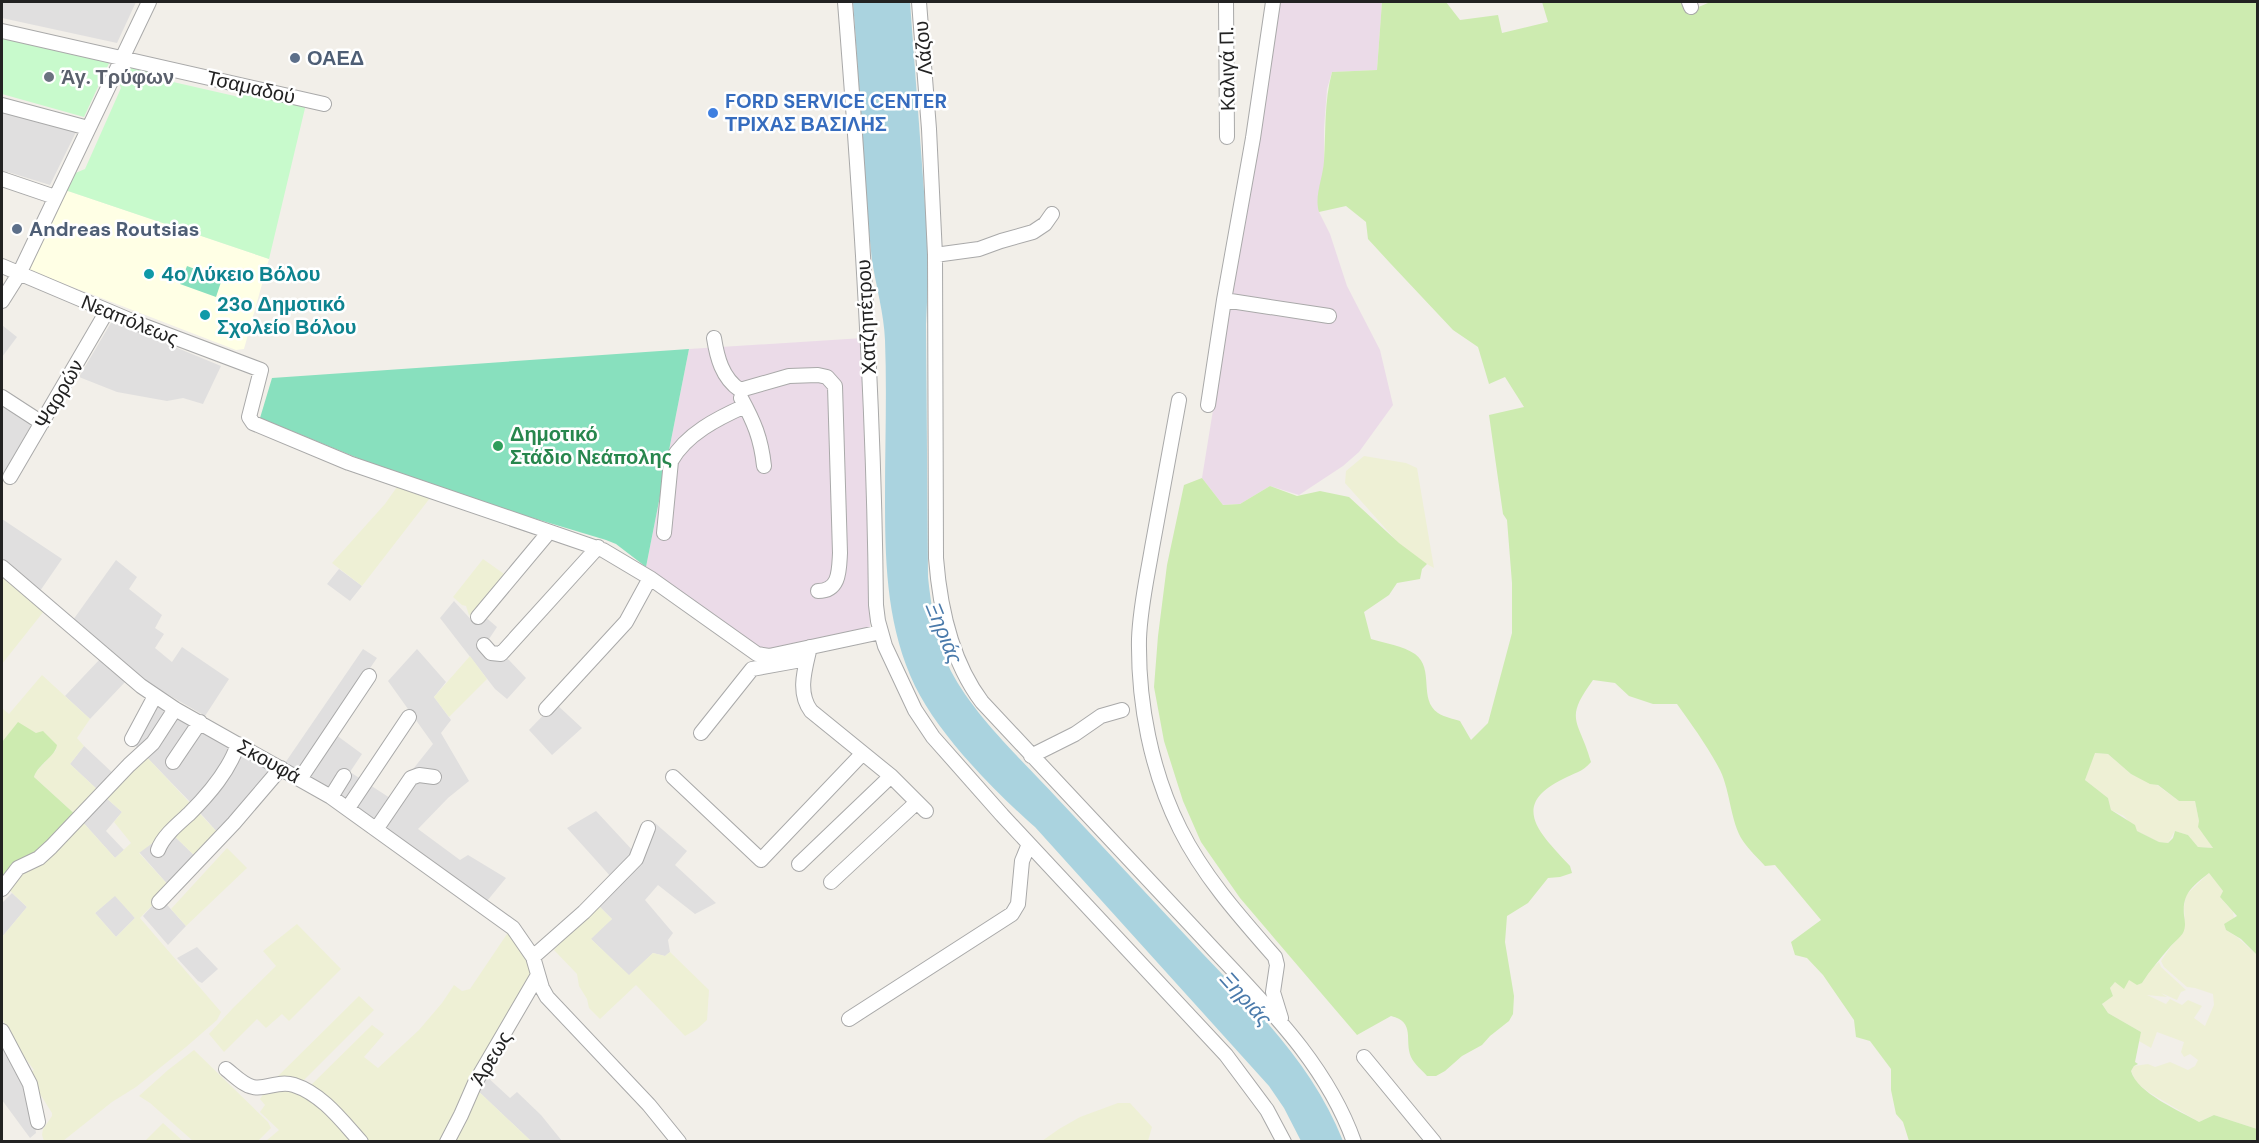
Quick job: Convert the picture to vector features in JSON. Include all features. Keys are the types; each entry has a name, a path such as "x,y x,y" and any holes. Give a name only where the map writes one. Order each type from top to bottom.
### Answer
{"street":[{"path":"2,301 19,274 149,2"},
{"name":"Χατζηπέτρου","path":"845,2 868,327 874,460 876,605 880,632 924,725 1029,844 1226,1055 1267,1110 1284,1142"},
{"name":"Λάζου","path":"919,2 935,255 936,532 940,594 953,650 965,676 982,702 1284,1025 1328,1085 1354,1142"},
{"name":"Καλιγά Π.","path":"1226,2 1227,137"},
{"path":"1208,405 1253,138 1273,2"},
{"name":"Τσαμαδού","path":"2,31 324,104"},
{"path":"2,105 88,128"},
{"path":"2,179 55,197"},
{"path":"935,255 979,249 1033,232 1045,224 1052,214"},
{"name":"Νεαπόλεως","path":"2,266 107,311 261,370 249,417 253,423 349,463 549,532"},
{"path":"1224,300 1329,316"},
{"name":"Ψαρρών","path":"10,477 107,311"},
{"path":"714,338 718,362 737,388 758,430 764,466"},
{"path":"737,388 744,390 765,382 798,375 827,377 835,386 840,554 838,579 835,585 828,590 818,591"},
{"path":"2,397 42,423"},
{"path":"1179,400 1144,594 1139,637 1143,703 1154,759 1180,829 1218,890 1275,957 1277,965 1273,992 1284,1025"},
{"path":"664,533 671,461 677,450 720,417 746,406"},
{"path":"478,617 549,532 598,547 650,578 757,654 769,656 809,653"},
{"path":"484,645 491,653 501,654 598,547"},
{"name":"Σκουφά","path":"2,567 127,676 155,696 348,808 513,928 533,957 542,988 556,1008 627,1080 679,1142"},
{"path":"546,709 626,622 650,578"},
{"path":"701,733 752,669 880,632"},
{"path":"809,653 802,690 805,703 811,711 891,776 921,807 831,882"},
{"path":"300,779 369,676"},
{"path":"132,739 155,696"},
{"path":"2,889 18,868 39,858 51,847 153,743 175,709"},
{"path":"1031,756 1076,734 1101,716 1122,710"},
{"path":"348,808 409,717"},
{"path":"173,762 200,722"},
{"path":"158,850 163,840 198,805 225,772 238,744"},
{"path":"673,777 761,860 862,754"},
{"path":"159,902 234,823 281,768"},
{"path":"377,828 411,778 419,775 434,777"},
{"path":"331,797 344,776"},
{"path":"799,864 891,776"},
{"path":"533,957 584,912 636,859 648,828"},
{"path":"849,1019 1012,914 1018,904 1022,861 1029,844"},
{"name":"Άρεως","path":"447,1142 475,1083 538,975"},
{"path":"2,1031 30,1084 38,1122"},
{"path":"1364,1057 1434,1142"},
{"path":"226,1069 254,1088 281,1083 296,1085 329,1107 361,1142"}],"shaded area":[{"path":"2,2 136,2 117,43 2,18"},
{"path":"1279,2 1382,2 1377,70 1332,72 1327,89 1324,166 1319,212 1330,234 1347,286 1380,350 1393,405 1359,452 1343,466 1299,495 1270,486 1240,504 1223,505 1202,478"},
{"path":"2,109 77,130 50,185 8,172 2,185"},
{"path":"65,190 269,259 244,349 236,350 26,269"},
{"path":"112,321 221,366 203,404 183,398 167,401 117,392 79,377"},
{"path":"2,325 17,337 2,357"},
{"path":"863,338 870,628 769,650 761,649 646,567 689,349"},
{"path":"2,401 33,422 2,476"},
{"path":"1364,456 1406,463 1417,468 1434,568 1401,546 1345,483 1346,471"},
{"path":"399,484 430,498 362,586 332,563 385,504"},
{"path":"2,519 62,559 40,591 2,558"},
{"path":"483,559 507,576 473,617 469,615 466,606 453,597"},
{"path":"116,560 137,577 129,589 162,615 155,628 164,634 155,648 172,662 182,647 229,679 205,716 155,687 73,620"},
{"path":"339,569 362,586 350,601 327,584"},
{"path":"3,575 44,611 2,664 2,578"},
{"path":"454,601 475,624 483,615 497,627 489,639 526,678 507,699 495,689 440,618"},
{"path":"363,649 377,658 328,729 362,754 350,772 390,798 433,744 388,681 417,649 446,682 434,697 451,720 441,733 469,781 448,798 418,829 460,860 468,855 506,878 487,901 385,827 285,763"},
{"path":"470,656 487,679 449,717 434,697"},
{"path":"100,659 126,681 90,719 65,696"},
{"path":"42,675 90,719 77,738 84,746 70,764 101,793 78,817 34,777 56,750 36,733 18,723 2,742 2,708 9,714"},
{"path":"155,702 274,769 218,833 133,743"},
{"path":"555,703 582,728 552,755 529,730"},
{"path":"84,746 116,776 101,793 70,764"},
{"path":"2094,753 2108,754 2131,774 2157,785 2179,801 2195,801 2199,821 2213,848 2198,847 2188,835 2175,831 2168,843 2159,842 2137,831 2124,816 2111,810 2108,798 2085,780"},
{"path":"144,754 218,833 197,858 169,831 139,853 170,887 140,918 221,1012 217,1020 186,1047 63,1141 44,1141 43,1129 52,1113 35,1086 30,1072 34,1070 13,1042 2,1018 2,937 27,907 7,888 16,873 80,819 115,858 131,843 114,822 122,812 104,796","holes":["115,896 135,918 116,937 95,913"]},
{"path":"104,796 122,812 106,831 124,850 115,858 80,819"},
{"path":"596,811 635,853 612,878 567,828"},
{"path":"655,823 687,851 675,865 716,903 695,914 658,885 645,900 673,933 668,940 670,952 665,956 653,953 629,976 590,938 612,919 597,904 649,837"},
{"path":"169,831 197,858 170,887 139,852"},
{"path":"227,848 247,868 186,926 171,909"},
{"path":"2209,873 2223,891 2220,897 2233,912 2234,918 2224,924 2226,930 2257,955 2257,1129 2214,1115 2199,1122 2137,1083 2131,1071 2134,1066 2148,1064 2155,1067 2170,1062 2188,1070 2195,1066 2198,1060 2190,1054 2184,1057 2181,1052 2184,1042 2157,1032 2151,1048 2139,1041 2141,1032 2108,1013 2102,1004 2113,996 2110,988 2115,982 2129,980 2142,983 2151,969 2159,962 2161,967 2186,990 2181,992 2177,1000 2161,993 2167,997 2147,995 2166,1004 2170,999 2182,1005 2188,1000 2202,1006 2194,1018 2205,1026 2214,1005 2213,994 2187,987 2164,967 2161,961 2182,934 2185,924 2186,895"},
{"path":"12,893 27,907 2,937 2,903"},
{"path":"115,895 135,918 116,937 95,913"},
{"path":"160,897 186,926 168,945 143,916"},
{"path":"597,904 612,919 591,939 629,975 653,953 665,956 670,952 709,990 707,1020 697,1029 685,1036 636,985 600,1019 589,1008 587,999 579,986 577,974 554,950"},
{"path":"297,924 341,969 289,1021 282,1014 266,1028 257,1019 224,1052 209,1034 276,966 263,951"},
{"path":"509,931 528,962 531,975 441,1141 365,1141 309,1087 372,1025 384,1034 364,1057 378,1068 419,1030 454,985 462,991 470,989"},
{"path":"197,947 218,969 202,983 177,958"},
{"path":"359,996 374,1010 300,1084 272,1082"},
{"path":"2,1041 28,1086 36,1133 30,1138 2,1100"},
{"path":"194,1050 268,1122 271,1128 258,1141 193,1141 139,1096"},
{"path":"485,1075 510,1098 517,1092 541,1115 562,1141 531,1141 476,1089"},
{"path":"267,1089 301,1090 357,1141 266,1141 279,1130 260,1112 265,1105 260,1099"},
{"path":"476,1089 531,1141 451,1142"},
{"path":"1118,1103 1130,1103 1152,1127 1148,1141 1042,1141 1080,1117"},
{"path":"163,1123 183,1141 145,1141"}],"green space":[{"path":"1382,2 1446,2 1460,20 1498,15 1502,33 1548,22 1542,2 1680,2 1695,8 1710,2 2257,2 2257,955 2241,939 2226,930 2224,924 2237,916 2220,897 2223,891 2209,873 2187,895 2184,907 2185,926 2182,935 2142,983 2137,985 2129,980 2124,989 2115,982 2110,988 2113,996 2102,1004 2108,1013 2141,1032 2135,1062 2138,1064 2131,1071 2141,1087 2160,1101 2199,1122 2214,1115 2257,1129 2257,1141 1909,1141 1903,1122 1896,1114 1891,1090 1891,1069 1870,1041 1856,1037 1854,1020 1823,975 1807,958 1795,955 1791,942 1821,920 1775,865 1765,866 1743,841 1735,825 1720,770 1677,704 1653,704 1629,696 1615,683 1593,680 1578,704 1576,720 1591,762 1582,770 1546,789 1537,800 1533,810 1535,821 1541,832 1570,866 1572,873 1548,878 1528,903 1507,916 1505,942 1514,996 1513,1014 1509,1021 1482,1045 1462,1056 1445,1071 1436,1076 1427,1076 1416,1065 1409,1051 1408,1032 1404,1023 1399,1019 1391,1016 1357,1035 1240,898 1201,842 1183,801 1164,741 1154,687 1167,565 1184,485 1202,478 1223,505 1240,504 1270,486 1297,496 1320,491 1349,497 1399,543 1427,564 1422,569 1420,579 1397,583 1389,595 1364,612 1371,639 1405,649 1421,660 1432,707 1440,714 1460,721 1471,740 1488,723 1512,633 1512,583 1507,520 1503,514 1489,415 1524,407 1505,377 1489,384 1478,347 1453,330 1368,239 1366,222 1346,206 1319,212 1318,193 1323,167 1326,105 1332,72 1377,70","holes":["2095,753 2108,754 2131,774 2150,784 2158,785 2179,801 2195,801 2198,827 2213,848 2198,847 2188,835 2175,831 2168,843 2159,842 2137,831 2135,825 2111,810 2108,798 2085,780"]},
{"path":"2,34 110,61 84,117 2,94"},
{"path":"127,61 152,67 160,79 239,97 249,91 306,104 269,259 65,190 73,174 85,169 121,88 118,80"},
{"path":"187,266 222,279 216,297 180,284"},
{"name":"Δημοτικό Στάδιο Νεάπολης","path":"689,349 646,567 616,544 606,540 453,494 387,470 260,418 272,378"},
{"path":"18,722 36,733 43,731 57,745 34,777 78,817 2,884 2,742"}],"water":[{"path":"853,2 910,2 929,259 926,324 928,577 940,644 948,665 969,700 997,734 1264,1019 1316,1088 1343,1141 1301,1141 1284,1108 1269,1086 1035,827 1002,797 953,743 925,705 905,663 893,616 887,568 885,340 882,310 872,260 863,163"}],"place":[{"name":"ΟΑΕΔ","path":"295,58"},
{"name":"Άγ. Τρύφων","path":"49,77"},
{"name":"FORD SERVICE CENTER ΤΡΙΧΑΣ ΒΑΣΙΛΗΣ","path":"713,113"},
{"name":"Andreas Routsias","path":"17,229"},
{"name":"4ο Λύκειο Βόλου","path":"149,274"},
{"name":"23ο Δημοτικό Σχολείο Βόλου","path":"205,315"},
{"name":"Δημοτικό Στάδιο Νεάπολης","path":"498,446"}],"water label":[{"name":"Ξηριάς","path":"944,633"},
{"name":"Ξηριάς","path":"1246,999"}]}
